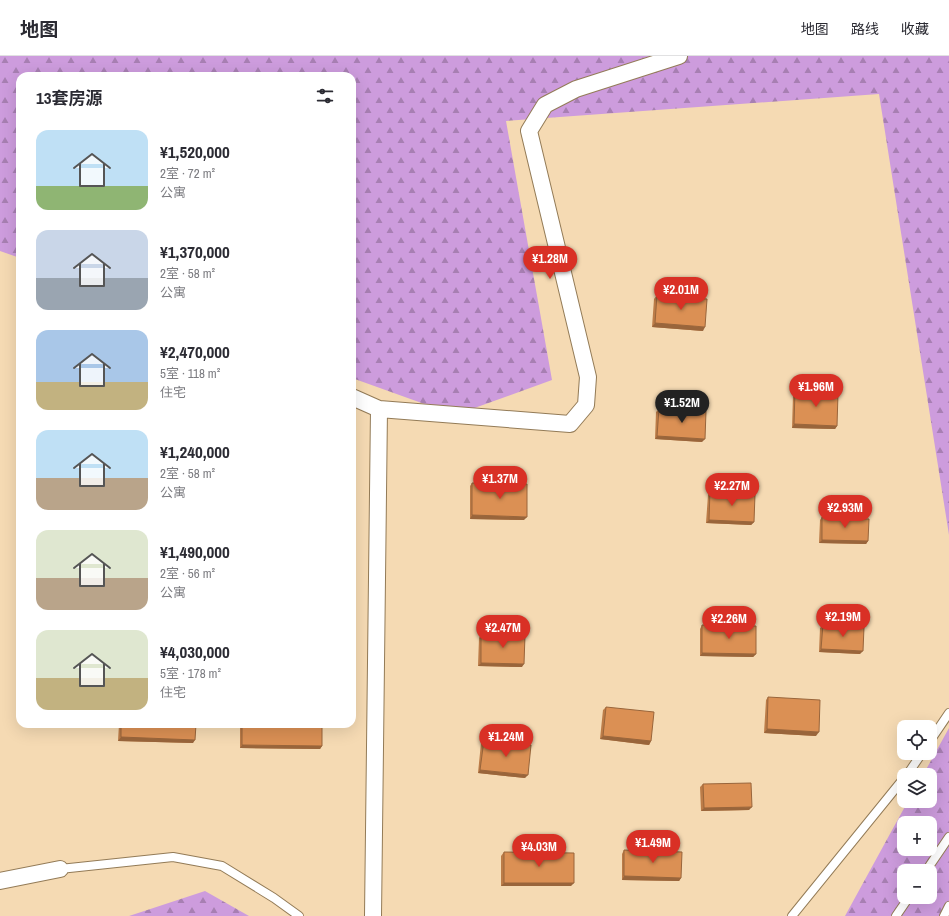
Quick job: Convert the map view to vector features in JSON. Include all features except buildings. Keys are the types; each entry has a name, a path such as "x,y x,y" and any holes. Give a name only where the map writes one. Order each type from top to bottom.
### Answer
{"street":[{"path":"356,399 379,409 570,424 586,405 588,377 529,131 545,105 576,89 679,56"},
{"path":"373,916 379,409"},
{"path":"0,881 60,869"}],"lane":[{"path":"937,731 949,713"},
{"path":"792,916 897,787"},
{"path":"931,864 949,837"},
{"path":"60,869 173,857 222,866 274,898 299,916"},
{"path":"896,916 904,904"},
{"path":"944,916 949,906"}],"green space":[{"path":"0,56 949,56 949,535 879,94 506,121 552,380 455,415 356,379 356,72 16,72 16,257 0,251"},
{"path":"949,728 949,916 845,916 897,821 897,856 937,856 937,816 900,816 904,808 937,808 937,768 927,768 931,760 937,760 937,750"},
{"path":"205,891 249,916 129,916"}]}
